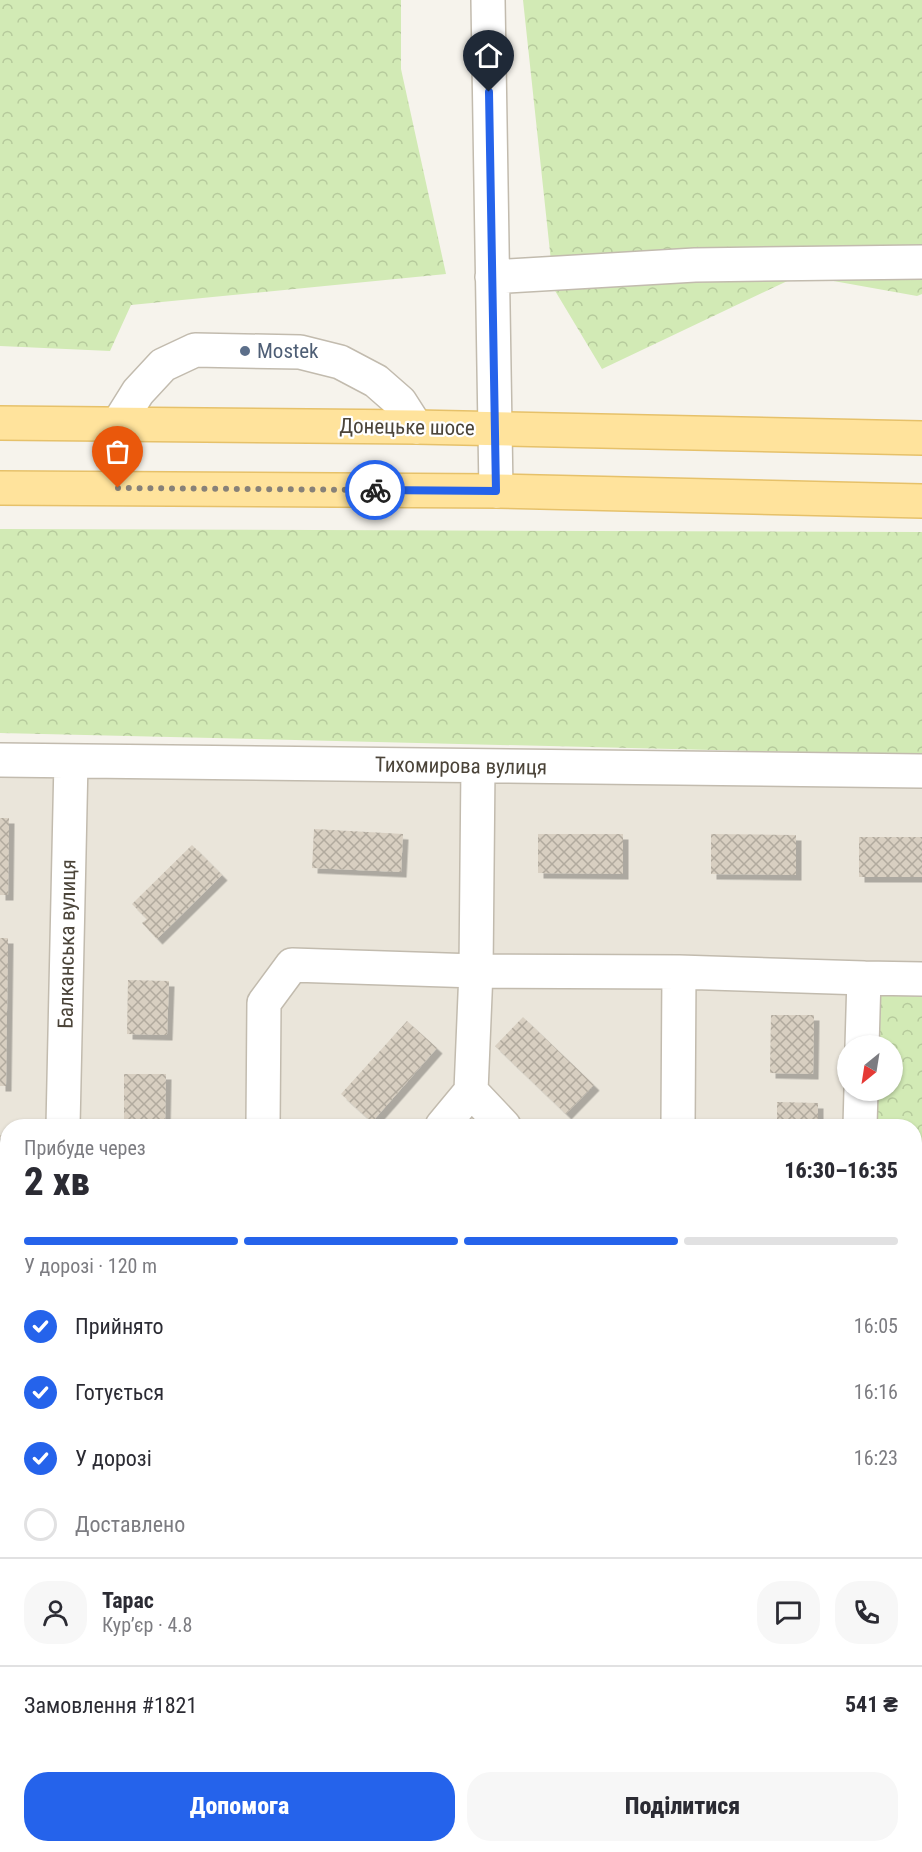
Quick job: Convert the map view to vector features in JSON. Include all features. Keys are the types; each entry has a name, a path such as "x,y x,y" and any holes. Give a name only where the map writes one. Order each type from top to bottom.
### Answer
{"main road":[{"name":"Донецьке шосе","path":"0,423 416,427 922,438"},
{"path":"887,438 922,429"},
{"path":"0,488 496,491 922,501"}],"street":[{"path":"488,0 496,491"},
{"path":"492,277 695,265 922,262"},
{"path":"118,424 138,392 163,365 195,350 300,352 340,362 376,381 400,402 416,427"},
{"name":"Тихомирова вулиця","path":"0,760 922,771"},
{"name":"Балканська вулиця","path":"63,1119 70,761"},
{"path":"448,1119 471,1091 476,970 478,766"},
{"path":"263,1119 264,1003 292,965 922,979"},
{"path":"678,1119 679,972"},
{"path":"862,1035 864,978"},
{"path":"471,1091 497,1119"},
{"path":"860,1119 861,1101"}],"shaded area":[{"path":"0,769 922,782 922,1119 0,1119"}],"green space":[{"path":"0,0 401,0 401,69 446,274 131,305 110,351 0,346"},
{"path":"523,0 922,0 922,294 917,296 800,275 602,369 554,289"},
{"path":"0,529 922,532 922,755 0,733"},
{"path":"873,989 922,990 922,1119 870,1119 871,1101 903,1101 903,1035 872,1035"}],"building":[{"path":"0,818 9,818 8,895 0,895"},
{"path":"314,829 403,834 401,872 312,868"},
{"path":"538,834 623,834 623,874 538,873"},
{"path":"711,834 796,835 796,875 711,874"},
{"path":"859,837 922,837 922,877 859,877"},
{"path":"192,845 222,875 157,939 142,923 147,919 132,904"},
{"path":"0,938 8,938 6,1086 0,1086"},
{"path":"128,980 169,981 167,1035 127,1034"},
{"path":"771,1015 814,1015 813,1074 770,1073"},
{"path":"523,1017 594,1085 566,1114 495,1046"},
{"path":"407,1021 437,1048 375,1119 369,1119 341,1094"},
{"path":"124,1074 166,1074 165,1119 124,1119"},
{"path":"777,1102 818,1103 818,1119 777,1119"}],"way so far":[{"path":"118,488 375,490"}],"place":[{"name":"Mostek","path":"245,351"}],"route":[{"path":"375,490 496,491 489,92"}]}
